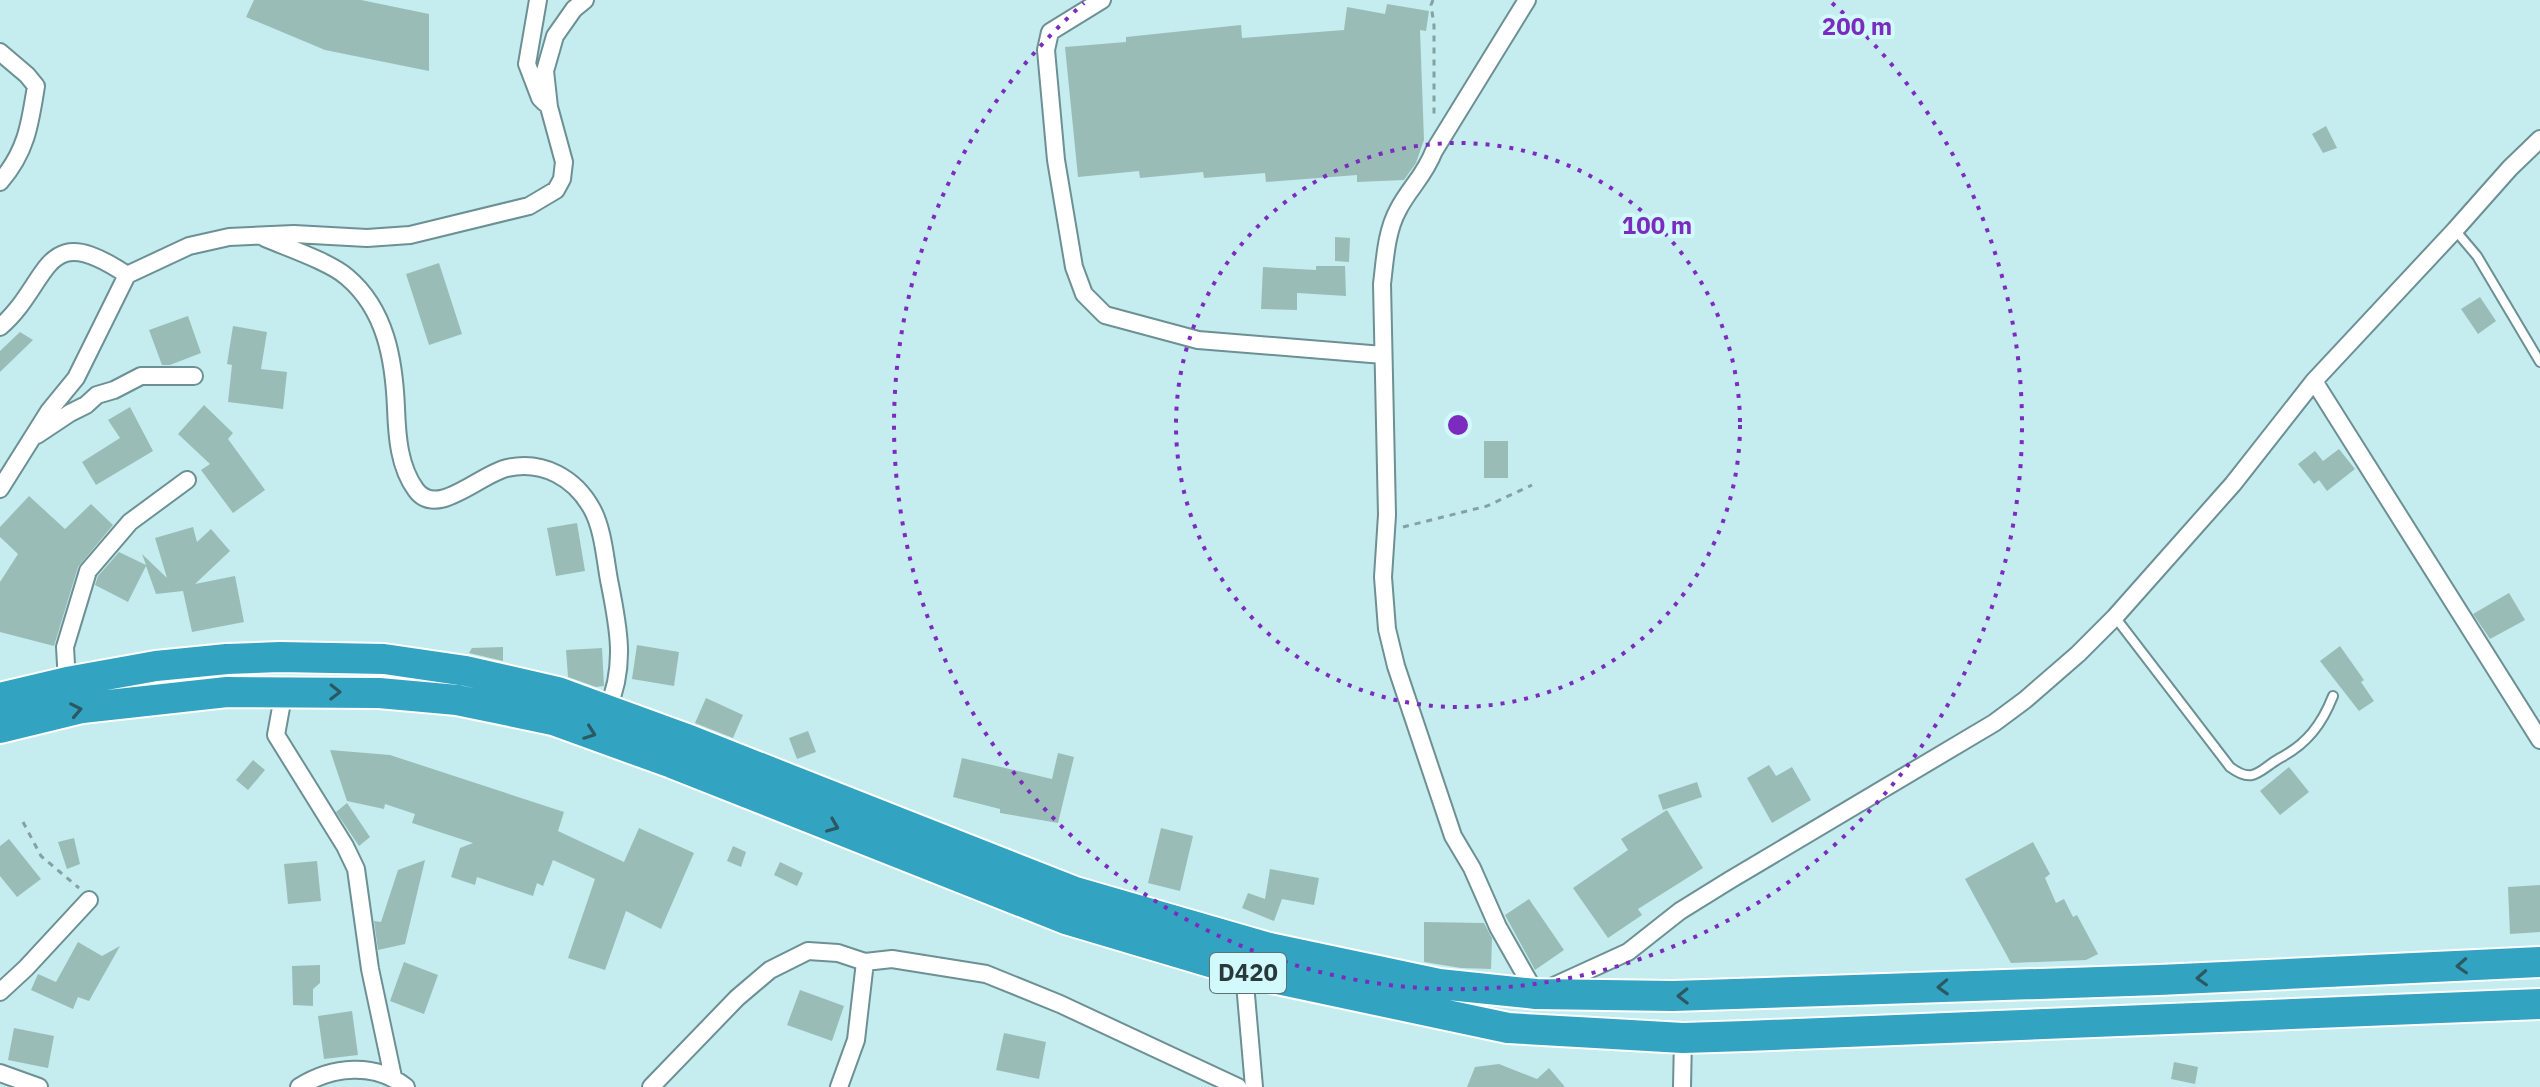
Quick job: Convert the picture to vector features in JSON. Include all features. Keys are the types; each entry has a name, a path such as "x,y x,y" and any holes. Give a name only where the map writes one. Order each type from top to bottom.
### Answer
{"highway":[{"name":"D420","path":"6,689 156,666 227,659 384,659 466,671 558,692 698,743 1075,892 1269,948 1439,984 1536,994 1688,996 2159,980 2540,962"},
{"name":"D420","path":"0,728 82,708 227,692 379,693 457,700 553,720 672,763 1066,919 1244,972 1508,1028 1683,1038 2540,1004"}],"street":[{"path":"538,0 527,64 540,98 549,107"},
{"path":"0,489 49,411 76,378 127,275 189,246 229,237 294,234 367,238 410,235 529,206 556,190 562,179 564,162 549,107 545,71 555,36 574,9 585,0"},
{"path":"1102,0 1050,32 1046,50 1056,160 1074,267 1084,294 1105,315 1198,340 1383,355"},
{"path":"1527,0 1434,151 1427,170 1397,211 1386,249 1382,284 1386,531 1383,577 1387,629 1453,836 1472,868 1498,927 1536,994 1628,952 1680,911 1994,723 2025,700 2115,617 2233,484 2314,381 2540,139"},
{"path":"0,52 36,86 23,149 15,165 0,182"},
{"path":"260,236 345,275 370,304 382,325 391,355 398,438 404,466 417,492 431,501 445,500 480,478 507,467 534,466 557,472 577,488 593,511 620,637 620,673 607,710"},
{"path":"0,327 29,296 44,268 60,253 74,251 90,254 127,275"},
{"path":"30,440 97,395 141,376 194,376"},
{"path":"2314,381 2540,740"},
{"path":"67,682 65,647 88,571 130,522 187,480"},
{"path":"284,691 276,735 356,869 370,969 400,1082"},
{"path":"0,992 89,900"},
{"path":"651,1087 737,998 770,970 808,951 838,953 865,962 892,959 986,974 1060,1004 1238,1087"},
{"path":"839,1087 856,1040 865,962"},
{"path":"1244,972 1254,1087"},
{"path":"1682,1087 1683,1038"},
{"path":"299,1087 325,1074 342,1071 373,1070 400,1082"},
{"path":"0,1073 39,1087"}],"lane":[{"path":"2455,230 2477,256 2540,362"},
{"path":"2115,617 2230,767 2244,776 2257,775 2311,736 2323,721 2333,696"}],"path":[{"path":"1433,0 1434,151"},
{"path":"1386,531 1487,506 1532,485"},
{"path":"23,822 41,856 74,882 89,900"}],"building":[{"path":"254,0 361,0 429,14 429,71 325,50 246,17"},
{"path":"1387,4 1429,11 1426,31 1420,30 1424,140 1416,163 1404,180 1357,182 1357,175 1266,182 1265,173 1204,178 1203,172 1140,178 1139,171 1078,177 1065,47 1126,42 1126,37 1241,25 1242,38 1344,30 1347,7 1385,14"},
{"path":"2326,126 2337,148 2323,153 2312,134"},
{"path":"1335,237 1350,238 1349,262 1335,261"},
{"path":"439,263 462,334 429,345 406,274"},
{"path":"1316,266 1345,266 1346,296 1297,293 1297,310 1261,309 1263,267 1316,270"},
{"path":"2480,297 2496,321 2478,334 2461,309"},
{"path":"188,316 201,353 162,365 149,330"},
{"path":"233,326 267,332 261,369 287,372 283,409 228,402 232,365 227,364"},
{"path":"20,332 33,340 0,372 0,351"},
{"path":"204,405 233,433 228,439 265,490 233,513 201,470 210,464 178,434"},
{"path":"130,407 153,451 96,485 82,462 120,438 108,420"},
{"path":"1484,441 1508,441 1508,478 1484,478"},
{"path":"2339,449 2355,469 2327,491 2319,480 2314,484 2298,464 2315,451 2323,461"},
{"path":"29,496 65,529 91,504 113,525 78,567 54,646 0,632 0,582 18,554 0,537 0,527"},
{"path":"577,523 585,571 556,576 547,528"},
{"path":"193,527 197,542 211,529 230,551 195,584 235,576 244,622 192,632 183,591 156,594 146,566 128,602 95,585 98,576 119,552 146,565 142,554 167,578 155,538"},
{"path":"2509,593 2525,620 2490,639 2473,614"},
{"path":"637,645 679,652 674,686 632,679"},
{"path":"2340,646 2364,680 2361,682 2374,701 2359,711 2320,661"},
{"path":"503,647 503,661 469,653 472,648"},
{"path":"602,648 604,686 596,687 568,677 566,650"},
{"path":"706,698 743,715 733,738 695,723"},
{"path":"808,731 816,752 797,759 789,738"},
{"path":"330,750 390,755 564,812 558,831 624,862 639,828 694,853 661,929 626,911 605,970 568,958 595,879 553,860 543,886 537,883 533,896 477,877 475,885 451,877 460,848 473,843 412,823 415,814 385,804 384,809 347,801"},
{"path":"1058,753 1074,757 1058,823 1000,813 1000,809 953,797 962,758 1052,779"},
{"path":"253,760 265,770 248,790 236,780"},
{"path":"1769,765 1776,776 1792,767 1811,800 1772,823 1747,778"},
{"path":"2289,767 2309,792 2280,815 2260,791"},
{"path":"1697,782 1702,797 1663,810 1658,795"},
{"path":"347,803 370,837 359,846 336,812"},
{"path":"1667,810 1703,868 1638,909 1642,915 1608,938 1573,888 1628,850 1621,839"},
{"path":"1161,828 1193,836 1180,891 1148,883"},
{"path":"74,838 80,864 67,869 58,842"},
{"path":"9,839 41,879 17,897 0,876 0,846"},
{"path":"2033,842 2050,874 2045,878 2056,903 2064,899 2073,917 2077,915 2098,954 2086,960 2011,963 1965,879"},
{"path":"733,846 746,852 741,867 727,861"},
{"path":"425,860 405,944 378,950 374,921 381,922 398,870"},
{"path":"317,861 321,901 288,904 284,864"},
{"path":"780,862 803,873 797,886 774,875"},
{"path":"1270,869 1319,878 1314,905 1282,899 1274,921 1242,908 1248,893 1265,899"},
{"path":"2540,885 2540,932 2510,934 2508,887"},
{"path":"1529,899 1564,950 1535,970 1505,915"},
{"path":"1424,922 1484,923 1492,938 1491,969 1424,962"},
{"path":"78,942 102,956 120,946 89,1001 78,997 73,1009 31,990 38,974 56,982"},
{"path":"404,962 438,975 424,1014 390,1001"},
{"path":"320,965 320,983 313,989 313,1006 293,1005 292,966"},
{"path":"800,990 844,1006 832,1041 787,1025"},
{"path":"352,1011 358,1055 324,1059 318,1016"},
{"path":"14,1028 54,1036 48,1068 8,1060"},
{"path":"1004,1033 1046,1042 1039,1079 996,1070"},
{"path":"2174,1062 2198,1067 2195,1084 2171,1079"},
{"path":"1499,1064 1537,1079 1549,1068 1565,1087 1467,1087 1475,1067"}]}
